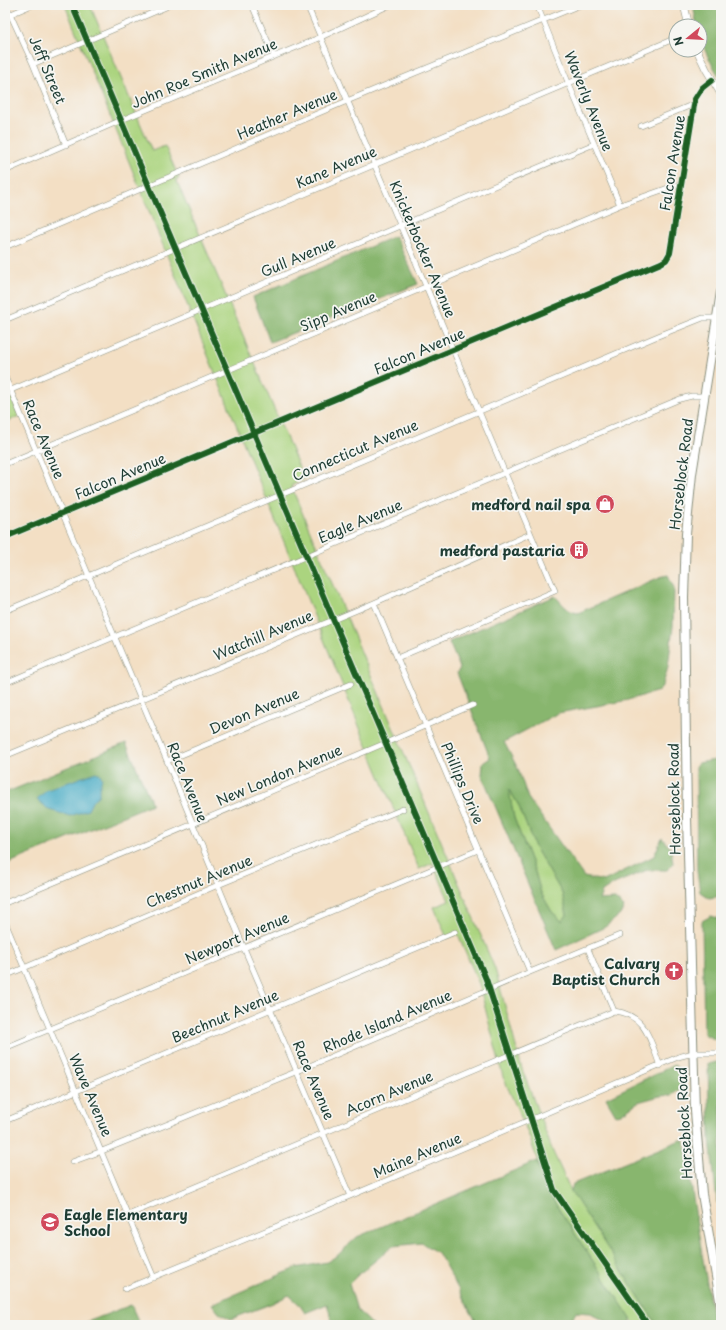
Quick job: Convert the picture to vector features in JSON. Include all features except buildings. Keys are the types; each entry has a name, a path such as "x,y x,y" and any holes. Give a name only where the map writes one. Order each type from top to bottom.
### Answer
{"main road":[{"path":"684,5 687,18"},
{"path":"701,58 721,94"},
{"name":"Horseblock Road","path":"721,292 704,396 688,512 684,574 686,781 696,1124 701,1186 721,1306"}],"street":[{"name":"Jeff Street","path":"6,5 8,13 33,64 66,144"},
{"path":"8,13 32,5"},
{"path":"252,5 274,56"},
{"name":"Knickerbocker Avenue","path":"307,5 555,591 397,658"},
{"name":"John Roe Smith Avenue","path":"5,171 321,37 390,5"},
{"name":"Waverly Avenue","path":"537,5 620,205"},
{"name":"Heather Avenue","path":"5,246 347,101 580,5"},
{"path":"33,64 166,7"},
{"name":"Kane Avenue","path":"5,320 668,41"},
{"name":"Falcon Avenue","path":"5,537 666,260 670,253 694,104 698,93 712,80"},
{"path":"641,126 694,104"},
{"name":"Gull Avenue","path":"11,390 594,144"},
{"name":"Sipp Avenue","path":"5,464 620,205 682,183"},
{"name":"Connecticut Avenue","path":"5,611 698,320 707,317 717,318"},
{"name":"Race Avenue","path":"5,377 270,1010 350,1196"},
{"name":"Eagle Avenue","path":"5,683 683,398 704,396"},
{"name":"Watchill Avenue","path":"5,756 374,603 530,534"},
{"name":"Phillips Drive","path":"374,603 530,972"},
{"name":"Devon Avenue","path":"167,761 350,684"},
{"name":"New London Avenue","path":"5,902 473,705"},
{"name":"Chestnut Avenue","path":"5,976 218,885 403,809"},
{"name":"Newport Avenue","path":"5,1048 478,850"},
{"name":"Wave Avenue","path":"5,922 154,1278"},
{"name":"Beechnut Avenue","path":"5,1121 455,932"},
{"name":"Rhode Island Avenue","path":"72,1162 297,1072 620,935"},
{"path":"588,948 614,1011 626,1012 635,1017 643,1026 660,1066"},
{"name":"Acorn Avenue","path":"128,1215 614,1011"},
{"name":"Maine Avenue","path":"125,1289 678,1058 693,1053 721,1053"}],"green space":[{"path":"65,5 90,5 152,151 165,146 179,178 176,179 304,479 291,486 495,969 522,1069 553,1152 571,1191 657,1325 635,1325 549,1194 528,1133 503,1077 479,984 458,934 447,938 434,907 449,901 433,863 419,869 364,738"},
{"path":"693,5 721,5 721,80 708,57 708,18 695,18"},
{"path":"395,236 418,284 270,342 253,297"},
{"path":"5,382 19,416 5,423"},
{"path":"668,575 674,588 673,626 668,667 663,684 659,691 624,701 558,713 504,742 518,769 528,798 584,877 604,881 654,856 662,838 671,849 673,864 667,870 647,870 614,884 602,892 599,900 615,899 624,907 620,915 605,927 556,950 482,775 483,763 490,758 457,673 460,668 449,642 555,596 568,609 578,613 660,577","holes":["509,790 518,804 535,847 562,893 567,915 562,921 552,912 541,893 535,872 514,818"]},
{"path":"126,743 152,804 9,863 5,853 5,793"},
{"path":"721,759 721,896 709,898 700,892 697,871 696,767 698,763"},
{"path":"508,788 518,804 535,847 562,893 567,915 562,921 552,912 541,893 535,872 514,818"},
{"path":"711,916 718,918 721,1037 716,1040 704,1034 702,921"},
{"path":"716,1062 721,1065 721,1203 717,1202 710,1139 708,1064"},
{"path":"674,1065 682,1071 683,1087 672,1095 660,1096 638,1102 621,1114 616,1115 606,1098"},
{"path":"681,1140 685,1141 714,1325 657,1325 571,1191 573,1184"},
{"path":"537,1161 549,1194 631,1319 631,1325 615,1325 606,1322 591,1313 576,1312 569,1325 478,1325 439,1254 422,1243 393,1246 349,1284 357,1310 373,1325 333,1325 327,1304 305,1313 299,1304 289,1295 273,1303 231,1319 219,1313 212,1304 296,1268 327,1262 338,1255 357,1237"},
{"path":"131,1305 140,1325 79,1325"}],"water":[{"path":"96,772 100,774 102,778 99,795 93,800 88,810 70,816 49,810 37,799 47,790"}],"cycle path":[{"path":"72,5 486,979 554,1190 648,1325"},
{"path":"5,537 666,260 670,253 695,99 702,88 712,80"}],"place":[{"name":"medford nail spa","path":"605,504"},
{"name":"medford pastaria","path":"579,550"},
{"name":"Calvary Baptist Church","path":"674,971"},
{"name":"Eagle Elementary School","path":"50,1222"}]}
